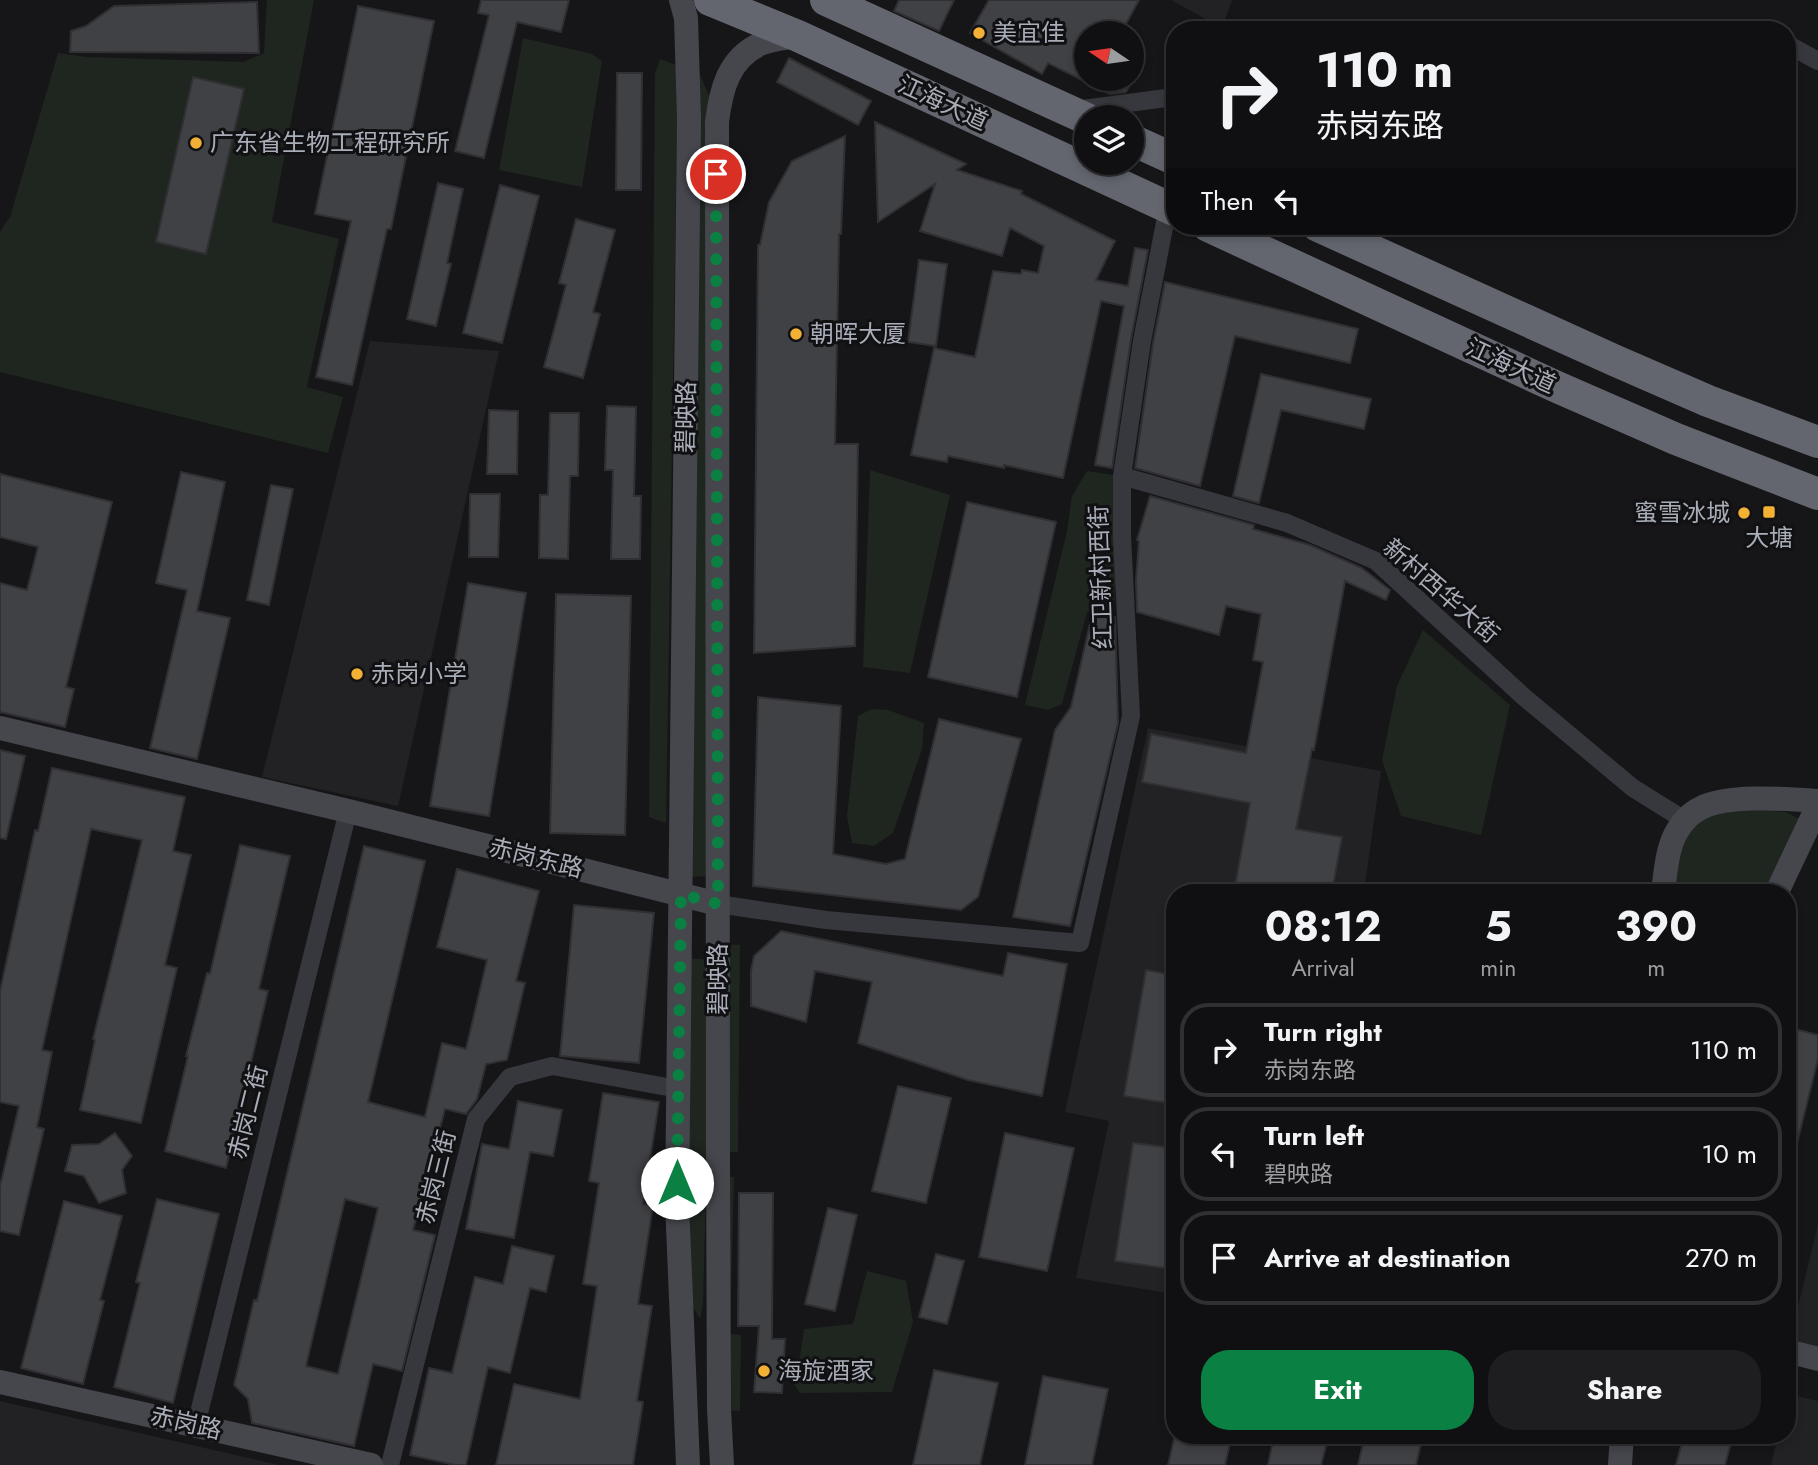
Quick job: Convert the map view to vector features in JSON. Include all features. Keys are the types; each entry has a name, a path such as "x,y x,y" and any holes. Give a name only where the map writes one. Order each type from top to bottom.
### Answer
{"highway":[{"name":"江海大道","path":"710,0 798,36 1166,207"},
{"name":"江海大道","path":"826,0 1074,114"},
{"path":"1144,145 1166,155"},
{"name":"江海大道","path":"1228,235 1557,387 1676,439 1818,494"},
{"name":"江海大道","path":"1338,235 1708,401 1818,442"}],"main road":[{"name":"碧映路","path":"681,0 688,46 689,118 678,1089 679,1280 687,1398 688,1465"},
{"name":"碧映路","path":"722,1465 718,1273 717,122 721,91 730,70 745,53 762,43 798,36"},
{"name":"赤岗东路","path":"0,728 348,811 718,904"},
{"path":"1664,884 1670,845 1679,828 1700,808 1723,801 1782,799 1818,803 1781,884"},
{"path":"1796,1353 1818,1359"},
{"name":"赤岗路","path":"0,1382 371,1465"},
{"path":"671,1465 687,1398"},
{"path":"1620,1465 1621,1444"}],"street":[{"path":"1796,49 1818,61"},
{"path":"1131,105 1166,98"},
{"name":"红卫新村西街","path":"1080,943 1131,716 1122,536 1122,476 1142,341 1166,232"},
{"name":"新村西华大街","path":"1122,476 1287,523 1376,561 1524,697 1633,788 1686,821"},
{"name":"赤岗二街","path":"196,1425 348,811"},
{"name":"赤岗东路","path":"718,904 826,920 1080,943"},
{"name":"赤岗三街","path":"390,1465 476,1119 510,1077 552,1066 678,1089"}],"shaded area":[{"path":"267,0 314,0 272,222 339,239 307,387 343,397 328,453 0,372 0,232 10,217 58,53 87,57 243,62 264,53"},
{"path":"1171,0 1232,0 1224,21 1209,21"},
{"path":"523,38 592,54 602,61 582,187 499,170"},
{"path":"660,59 678,66 666,823 649,817 655,74"},
{"path":"693,59 713,104 711,876 687,877"},
{"name":"赤岗小学","path":"370,341 499,351 398,806 262,777"},
{"path":"870,470 950,495 910,673 863,667"},
{"path":"1087,471 1113,475 1120,499 1114,606 1087,612 1062,704 1048,710 1025,705 1067,531 1072,496"},
{"path":"1423,630 1510,705 1481,835 1401,816 1382,760 1397,686"},
{"path":"872,709 888,710 924,723 922,749 893,833 874,846 852,843 847,816 858,716"},
{"path":"1148,728 1381,771 1365,884 1166,884 1166,1293 1076,1278 1109,1121 1065,1112"},
{"path":"1720,808 1786,812 1803,821 1775,884 1670,884 1671,868 1692,823"},
{"path":"722,944 740,945 738,1152 723,1152"},
{"path":"684,958 712,960 703,1305 700,1319 687,1296"},
{"path":"726,1177 734,1177 730,1334 741,1335 740,1411 721,1410"},
{"path":"1818,1224 1818,1347 1796,1342 1796,1315"},
{"path":"867,1271 906,1281 913,1322 892,1392 800,1393 790,1378 789,1368 800,1357 804,1329 853,1324"},
{"path":"1796,1396 1818,1401 1818,1465 1771,1465 1776,1444 1796,1444"},
{"path":"0,1401 279,1465 0,1465"}],"building":[{"path":"481,0 569,0 561,32 517,22 484,158 455,151 489,15 478,13"},
{"path":"899,0 954,0 939,31 894,11"},
{"path":"989,0 1139,0 1128,21 1074,21 1074,76 1048,63 1042,74 970,33"},
{"path":"257,2 259,53 70,52 71,31 86,26 114,6"},
{"path":"358,6 434,21 391,229 387,229 352,385 316,377 351,221 315,214"},
{"path":"789,58 871,101 858,125 777,82"},
{"path":"617,73 642,73 641,190 616,190"},
{"path":"193,77 244,89 206,254 156,242"},
{"path":"1104,91 1127,91 1126,92 1110,94"},
{"path":"875,122 966,164 957,170 1022,191 1021,194 1115,241 1096,280 1128,286 1135,248 1148,250 1131,339 1112,468 1095,465 1124,306 1101,301 1063,478 948,456 947,462 911,455 934,348 975,357 993,271 1021,274 1022,270 1038,273 1044,246 1010,228 1002,256 920,231 935,184 878,222"},
{"path":"845,136 839,234 835,444 858,444 855,646 754,653 758,245 769,202 792,161"},
{"path":"438,183 463,189 447,263 451,264 436,326 407,319"},
{"path":"500,185 539,196 502,343 463,333"},
{"path":"576,219 615,230 593,312 600,314 583,378 544,367 566,285 559,283"},
{"path":"919,260 947,264 936,346 908,342"},
{"path":"1165,282 1358,329 1350,363 1235,336 1200,486 1135,468 1153,343"},
{"path":"1261,374 1371,399 1364,429 1281,410 1259,503 1233,496"},
{"path":"607,406 636,407 634,496 641,496 640,559 611,559 613,470 605,470"},
{"path":"489,410 518,411 517,474 487,474"},
{"path":"550,413 579,413 578,476 570,476 568,559 539,558 540,495 548,495"},
{"path":"181,472 225,482 197,611 230,618 197,759 150,748 187,590 156,583"},
{"path":"0,474 112,502 66,687 74,689 65,727 0,712 0,583 27,590 38,547 0,537"},
{"path":"271,485 293,489 269,605 247,600"},
{"path":"470,494 500,494 498,557 469,557"},
{"path":"1150,496 1254,525 1253,529 1310,545 1362,568 1390,590 1386,600 1345,581 1314,750 1312,749 1296,829 1342,837 1333,884 1235,884 1250,803 1142,782 1151,734 1246,753 1263,662 1253,660 1261,614 1226,606 1219,635 1137,612 1137,540"},
{"path":"967,502 1056,522 1017,697 928,677"},
{"path":"468,583 526,593 489,816 430,806"},
{"path":"556,594 631,596 625,835 550,833"},
{"path":"1092,615 1115,617 1118,723 1070,926 1013,917 1055,730 1071,707"},
{"path":"758,697 841,706 833,854 886,864 905,859 939,719 1021,739 978,897 961,910 753,886"},
{"path":"0,750 25,756 6,839 0,838"},
{"path":"52,768 185,797 173,851 191,855 165,965 177,968 141,1123 80,1110 95,1040 93,1039 142,840 91,829 42,1050 52,1052 37,1127 44,1129 19,1235 0,1231 0,1186 19,1106 0,1102 0,991 35,830 38,831"},
{"path":"240,845 290,856 259,989 268,991 226,1168 165,1151 186,1056 207,973 210,974"},
{"path":"364,846 425,861 368,1102 425,1117 442,1043 466,1049 487,960 437,947 457,869 539,891 516,981 525,983 507,1060 486,1064 477,1099 466,1114 445,1109 413,1230 435,1235 402,1371 373,1364 354,1446 252,1423 248,1399 234,1385 254,1300 257,1301","holes":["345,1199 378,1208 338,1374 306,1366"]},
{"path":"574,905 654,913 639,1063 560,1056"},
{"path":"781,931 1003,976 1008,953 1067,964 1042,1096 968,1080 858,1043 872,982 815,971 806,1022 751,1006 754,956"},
{"path":"1146,970 1166,974 1166,1103 1124,1096"},
{"path":"1796,1029 1818,1035 1818,1059 1796,1147"},
{"path":"898,1086 951,1098 926,1203 872,1191"},
{"path":"603,1093 659,1102 643,1204 653,1205 638,1304 652,1306 637,1401 643,1402 633,1465 496,1465 514,1384 580,1399 597,1286 583,1284 599,1183 589,1181"},
{"path":"518,1101 562,1110 553,1156 530,1152 514,1238 466,1229 482,1144 509,1149"},
{"path":"115,1133 132,1156 122,1170 126,1193 99,1203 84,1176 65,1171 72,1145 99,1144"},
{"path":"1005,1133 1074,1148 1047,1271 979,1257"},
{"path":"1133,1143 1166,1147 1165,1268 1115,1261"},
{"path":"739,1193 773,1193 772,1339 785,1339 782,1393 754,1392 759,1326 738,1326"},
{"path":"157,1199 219,1214 173,1403 114,1387 140,1283 136,1282"},
{"path":"64,1201 122,1216 100,1300 104,1301 83,1384 21,1368"},
{"path":"828,1208 857,1215 835,1311 805,1304"},
{"path":"512,1246 554,1256 546,1292 530,1288 510,1373 488,1367 466,1465 410,1455 429,1368 452,1373 475,1277 503,1284"},
{"path":"936,1254 964,1261 947,1324 919,1317"},
{"path":"934,1370 998,1383 980,1465 913,1465"},
{"path":"1043,1376 1108,1389 1092,1465 1025,1465"},
{"path":"1173,1444 1230,1444 1225,1465 1168,1465"},
{"path":"1272,1444 1327,1444 1321,1465 1268,1465"},
{"path":"1363,1444 1421,1444 1416,1465 1358,1465"},
{"path":"1682,1444 1731,1444 1725,1465 1676,1465"}],"place":[{"name":"美宜佳","path":"979,33"},
{"name":"广东省生物工程研究所","path":"196,143"},
{"name":"朝晖大厦","path":"796,334"},
{"name":"大塘","path":"1769,512"},
{"name":"蜜雪冰城","path":"1744,513"},
{"name":"赤岗小学","path":"357,674"},
{"name":"海旋酒家","path":"764,1371"}],"route":[{"path":"677,1183 681,894 718,904 716,174"}]}
